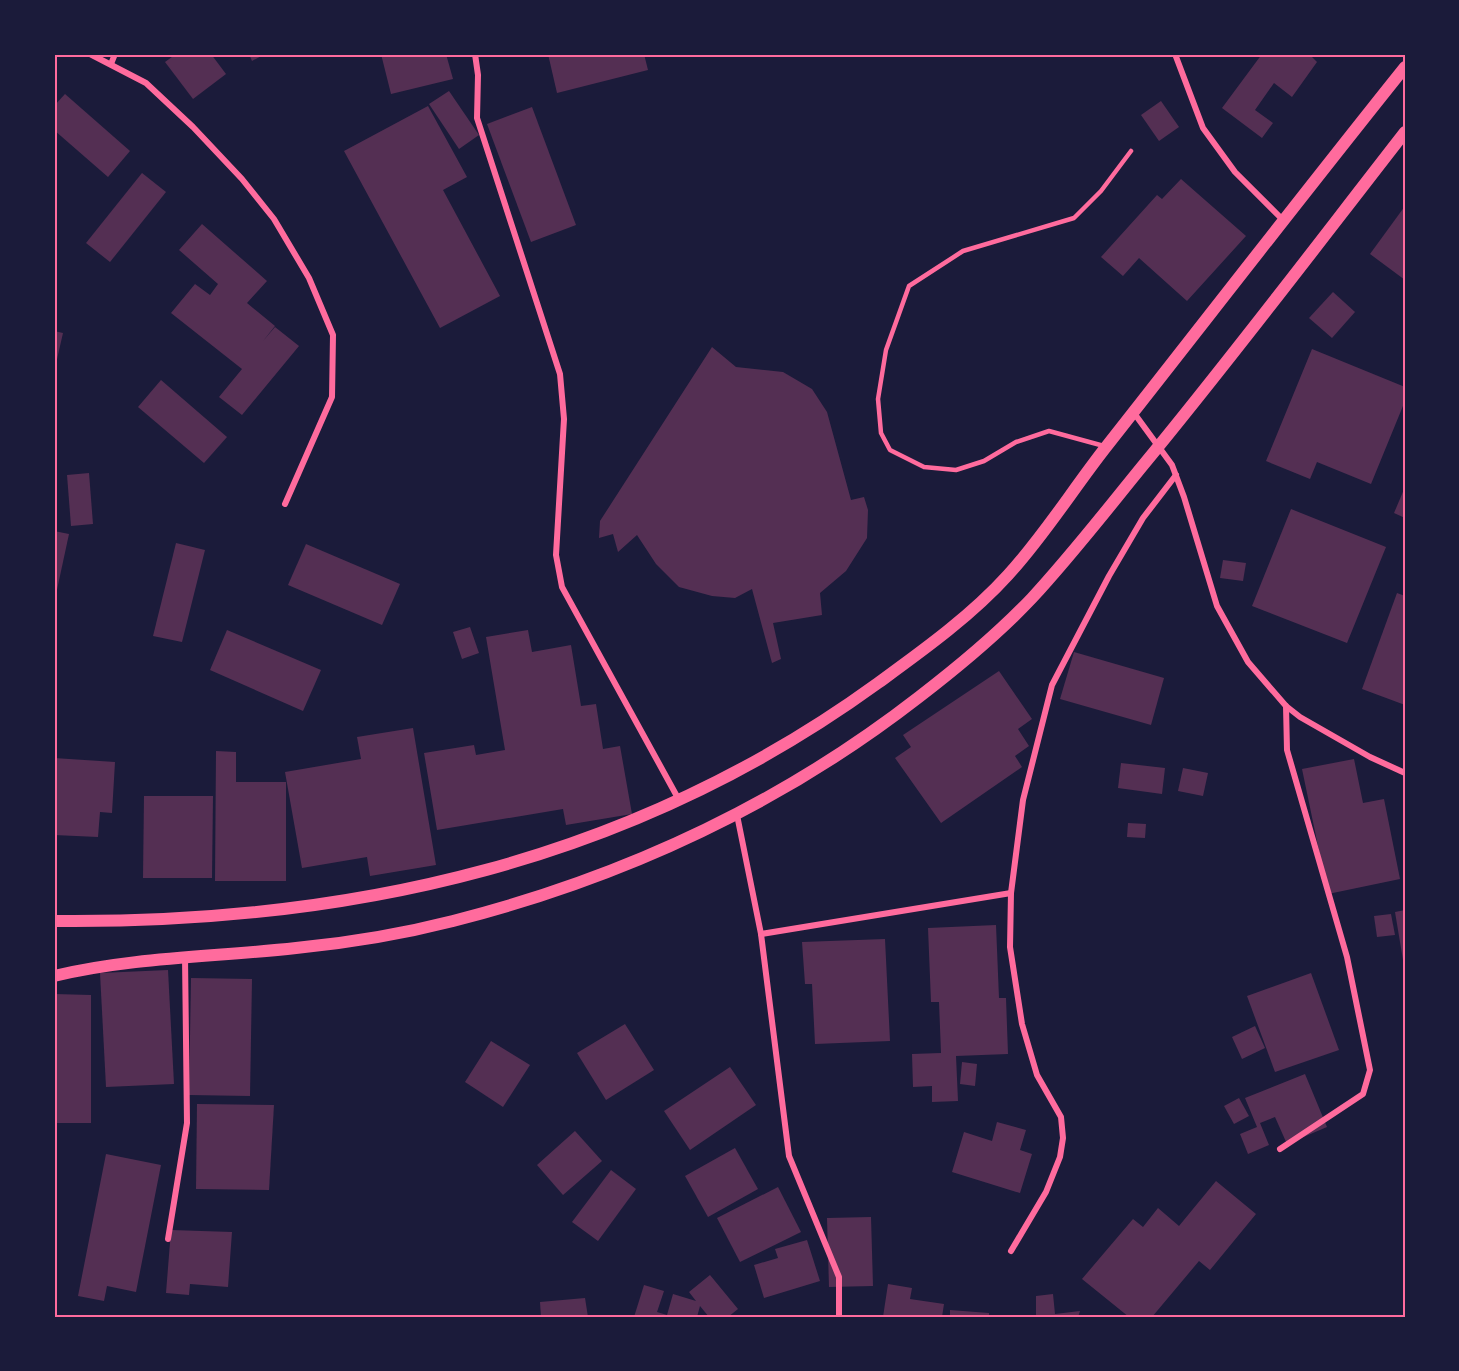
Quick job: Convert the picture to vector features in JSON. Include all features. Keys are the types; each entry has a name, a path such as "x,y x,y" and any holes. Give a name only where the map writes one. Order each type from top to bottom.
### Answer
{"main road":[{"path":"54,921 147,920 285,910 366,899 447,882 526,860 603,833 679,800 787,743 853,701 958,620 1008,576 1282,220 1405,67"},
{"path":"54,976 125,962 296,948 373,938 448,922 523,902 596,878 668,849 737,815 843,752 893,717 988,640 1032,598 1159,446 1405,132"}],"street":[{"path":"90,54 146,83 193,127 242,179 274,219 309,278 333,335 332,397 285,504"},
{"path":"111,64 115,54"},
{"path":"475,54 477,118 560,374 564,419 556,555 562,587 679,800"},
{"path":"1175,54 1203,128 1235,172 1282,220"},
{"path":"1134,413 1159,446 1176,475 1217,606 1248,662 1286,706 1370,757 1405,773"},
{"path":"1011,1251 1046,1192 1060,1156 1063,1138 1061,1117 1037,1075 1022,1023 1010,947 1011,893 1023,800 1052,685 1108,576 1143,518 1176,475"},
{"path":"1280,1149 1363,1094 1370,1070 1347,957 1287,750 1286,706"},
{"path":"737,815 761,934 789,1156 839,1277 839,1317"},
{"path":"761,934 1011,893"},
{"path":"168,1239 187,1124 185,957"}],"lane":[{"path":"1107,447 1049,431 1016,442 984,461 956,470 924,467 890,450 881,433 878,399 886,350 909,286 963,251 1074,218 1101,191 1131,151"}],"building":[{"path":"176,54 211,54 226,74 193,99 165,62"},
{"path":"249,54 265,54 252,61"},
{"path":"381,54 446,54 453,79 391,94"},
{"path":"548,54 644,54 648,70 557,93"},
{"path":"1262,54 1309,54 1317,62 1292,97 1274,83 1255,110 1273,123 1262,138 1222,108"},
{"path":"449,91 479,135 459,149 429,104"},
{"path":"65,94 130,151 108,177 54,130 54,106"},
{"path":"1161,101 1179,127 1159,141 1141,115"},
{"path":"428,106 467,177 443,190 500,296 440,328 344,151"},
{"path":"532,107 576,225 531,242 487,124"},
{"path":"142,173 166,192 110,262 86,243"},
{"path":"1181,179 1246,236 1187,301 1139,258 1123,276 1101,257 1157,195 1162,199"},
{"path":"1405,206 1405,280 1370,254"},
{"path":"202,224 267,281 247,303 275,326 263,341 275,327 299,346 242,415 219,397 242,369 171,313 195,284 210,295 218,284 179,250"},
{"path":"1333,292 1355,312 1332,338 1309,318"},
{"path":"54,331 63,333 55,368 54,368"},
{"path":"712,347 736,367 783,372 812,389 827,412 851,500 864,497 868,510 867,538 846,571 820,593 822,615 773,623 781,659 772,663 752,589 735,598 712,596 679,587 656,564 637,535 618,552 613,534 599,538 600,521"},
{"path":"1312,349 1405,387 1405,401 1371,484 1317,462 1310,479 1266,461"},
{"path":"161,380 227,437 204,463 138,407"},
{"path":"89,473 93,524 71,526 67,475"},
{"path":"1405,487 1405,518 1394,513"},
{"path":"1291,509 1386,547 1347,643 1252,606"},
{"path":"54,531 69,534 55,599 54,599"},
{"path":"176,543 205,550 182,642 153,636"},
{"path":"306,544 400,584 382,625 288,585"},
{"path":"1223,560 1246,563 1243,581 1220,578"},
{"path":"1397,593 1405,596 1405,705 1362,689"},
{"path":"470,627 479,653 462,659 453,632"},
{"path":"227,630 321,670 303,711 210,670"},
{"path":"528,630 532,652 571,645 581,706 596,704 603,749 620,746 632,814 566,825 563,809 437,830 424,753 474,745 476,755 505,750 486,637"},
{"path":"1074,652 1164,678 1151,725 1060,699"},
{"path":"999,671 1032,719 1018,729 1029,746 1015,756 1022,767 941,823 895,758 911,747 903,735"},
{"path":"413,728 436,865 370,876 367,857 302,868 285,772 361,759 357,737"},
{"path":"216,751 236,752 236,782 286,782 286,881 215,881"},
{"path":"54,758 115,762 112,813 100,812 98,837 54,835"},
{"path":"1354,759 1363,803 1384,799 1400,879 1328,894 1302,769"},
{"path":"1121,763 1165,768 1162,794 1118,788"},
{"path":"1183,768 1208,773 1203,796 1178,791"},
{"path":"144,796 213,796 212,878 143,878"},
{"path":"1128,823 1146,824 1145,838 1127,837"},
{"path":"1405,910 1405,966 1404,966 1395,912"},
{"path":"1391,914 1395,935 1377,937 1374,916"},
{"path":"996,925 999,998 1006,998 1008,1054 956,1056 958,1101 932,1102 932,1086 913,1087 912,1054 941,1053 939,1002 931,1002 928,928"},
{"path":"885,939 890,1041 815,1044 812,984 805,984 802,942"},
{"path":"168,970 174,1084 106,1087 100,973"},
{"path":"1311,973 1339,1050 1275,1072 1247,996"},
{"path":"191,978 252,979 250,1096 189,1095"},
{"path":"54,994 91,995 91,1123 54,1123"},
{"path":"625,1024 654,1070 606,1100 577,1053"},
{"path":"1255,1026 1265,1048 1242,1059 1232,1037"},
{"path":"491,1041 530,1065 503,1107 465,1082"},
{"path":"962,1062 977,1064 975,1086 960,1084"},
{"path":"730,1067 756,1105 690,1150 664,1111"},
{"path":"1305,1074 1327,1127 1287,1144 1275,1117 1260,1123 1269,1145 1248,1154 1240,1134 1257,1127 1245,1098"},
{"path":"1239,1098 1249,1116 1234,1124 1224,1106"},
{"path":"197,1104 274,1105 269,1190 196,1189"},
{"path":"997,1122 1026,1130 1020,1150 1032,1154 1020,1193 952,1172 964,1132 992,1141"},
{"path":"575,1131 602,1161 563,1195 537,1165"},
{"path":"735,1148 758,1189 708,1217 685,1176"},
{"path":"106,1154 161,1165 136,1292 107,1286 104,1301 78,1296"},
{"path":"611,1170 636,1189 598,1241 572,1222"},
{"path":"1216,1181 1256,1214 1210,1270 1199,1261 1152,1317 1129,1317 1082,1279 1133,1219 1143,1227 1158,1208 1179,1226"},
{"path":"778,1187 801,1232 740,1262 717,1218"},
{"path":"871,1217 873,1286 829,1287 827,1218"},
{"path":"171,1230 232,1232 228,1287 190,1284 189,1295 166,1293"},
{"path":"807,1240 820,1281 764,1298 754,1265 778,1258 775,1249"},
{"path":"710,1275 738,1309 728,1317 709,1317 700,1306 697,1317 634,1317 644,1285 664,1291 657,1312 667,1315 673,1294 696,1301 689,1292"},
{"path":"888,1284 912,1288 910,1299 944,1304 942,1317 883,1317"},
{"path":"1053,1294 1055,1314 1080,1311 1078,1317 1036,1317 1036,1296"},
{"path":"585,1298 588,1317 541,1317 540,1302"},
{"path":"950,1310 989,1313 989,1317 950,1317"}]}
